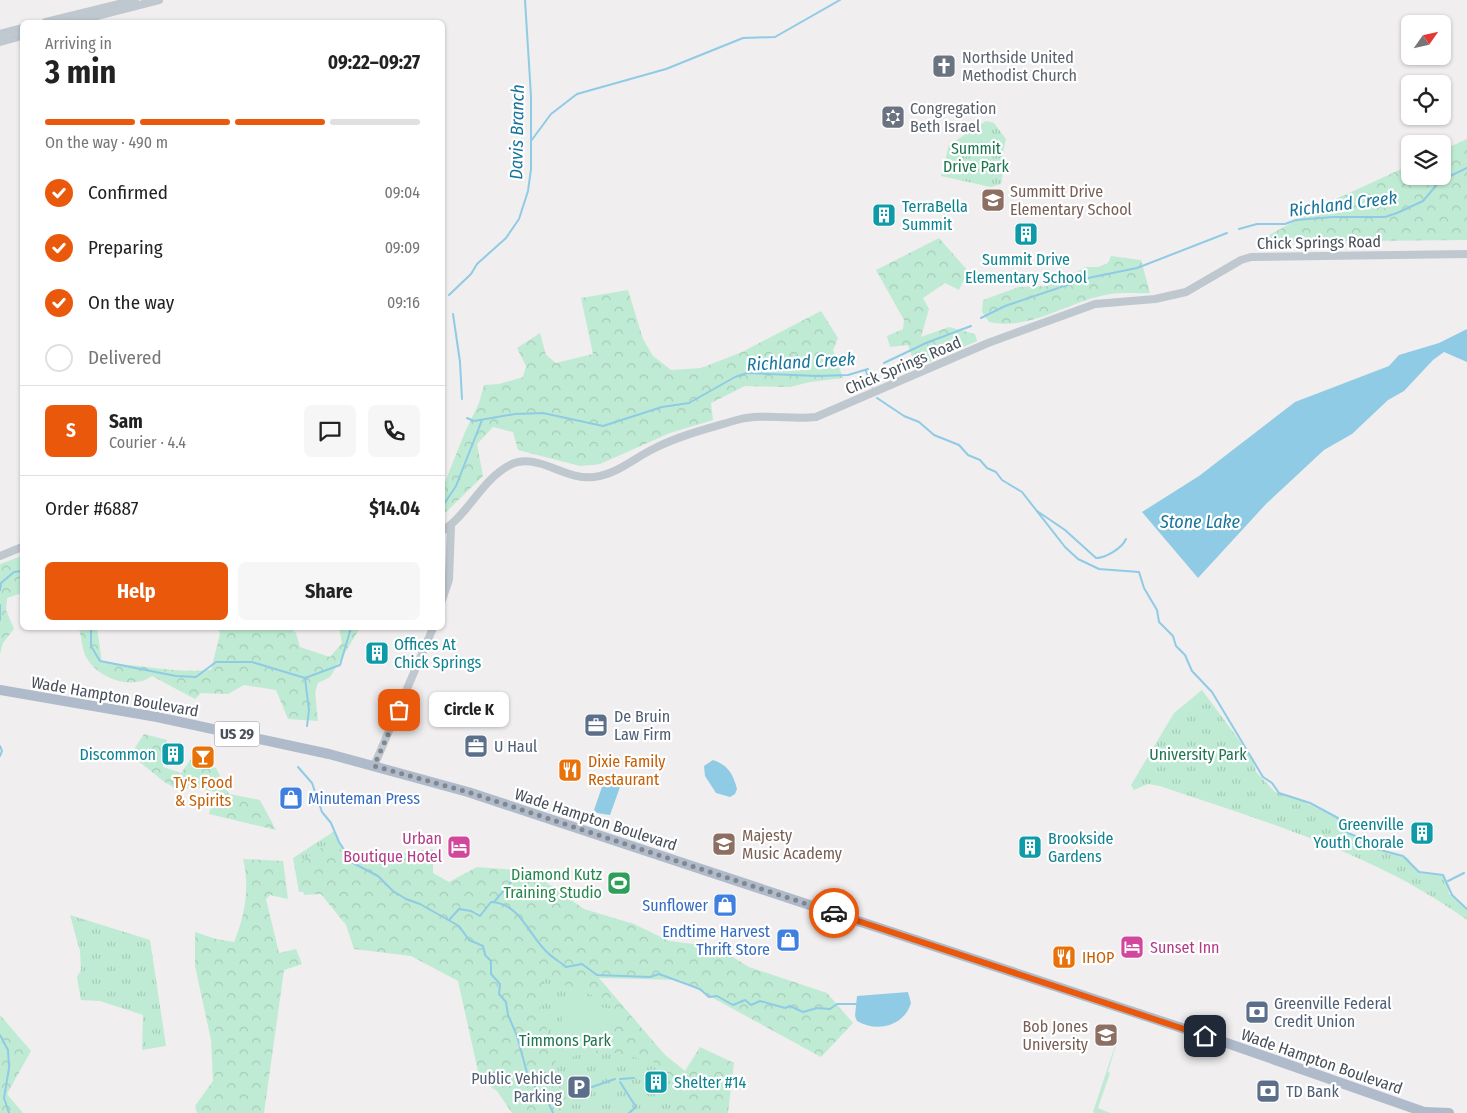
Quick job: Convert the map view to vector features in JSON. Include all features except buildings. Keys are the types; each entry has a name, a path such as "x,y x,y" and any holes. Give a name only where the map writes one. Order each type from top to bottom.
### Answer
{"main road":[{"name":"Wade Hampton Boulevard","path":"0,690 158,717 329,754 498,802 1426,1112 1449,1113"}],"street":[{"path":"54,20 135,0"},
{"path":"81,20 159,0"},
{"path":"0,34 20,29"},
{"path":"0,42 20,37"},
{"name":"Chick Springs Road","path":"445,529 493,479 512,464 530,462 576,477 601,476 619,470 662,445 737,420 748,417 791,419 816,416 988,343 1088,306 1104,302 1155,299 1186,292 1246,258 1288,255 1467,254"},
{"path":"445,590 450,573 450,526"},
{"path":"0,556 20,549"},
{"path":"374,766 432,630"}],"green space":[{"name":"Summit Drive Park","path":"986,121 994,123 1006,139 1000,165 1004,167 1001,184 991,187 941,176 949,145"},
{"path":"1467,139 1467,240 1256,242 1334,200 1401,169 1401,185 1451,185 1451,146"},
{"path":"939,238 968,271 959,290 945,283 923,298 929,309 921,337 949,327 975,334 977,341 916,368 908,345 890,347 887,336 903,329 904,320 876,270"},
{"path":"1111,256 1141,260 1150,293 1116,293 1096,297 1036,319 1005,324 989,322 982,312 983,300 1019,287 1048,286 1086,267 1098,267 1108,263"},
{"path":"628,290 643,339 653,356 671,370 701,368 742,352 821,311 838,338 833,350 843,378 810,382 790,387 745,386 711,403 713,420 670,433 600,464 580,466 518,450 513,432 493,427 477,444 483,476 445,513 445,482 479,403 484,385 499,384 523,377 526,366 517,348 540,333 546,355 556,363 593,354 581,298"},
{"path":"20,557 20,594 7,598 6,610 14,629 3,643 0,654 0,564"},
{"path":"79,630 97,630 102,662 170,670 211,670 220,634 219,630 292,630 296,633 300,647 330,657 342,643 339,630 359,630 330,677 318,683 315,692 318,721 288,719 276,690 244,685 228,694 201,693 195,699 152,676 134,682 115,680 97,670 90,663 84,652"},
{"name":"University Park","path":"1202,690 1253,759 1256,772 1275,792 1302,801 1337,818 1351,835 1371,847 1408,858 1418,873 1442,876 1447,882 1449,894 1467,909 1467,920 1432,896 1395,876 1319,841 1160,786 1148,784 1134,790 1131,785 1174,713"},
{"path":"144,734 167,740 163,767 181,773 191,759 198,764 216,768 229,794 260,800 276,830 209,814 215,792 195,787 178,790 163,781 136,759 135,748"},
{"name":"Timmons Park","path":"333,832 350,862 550,922 715,1113 536,1113 481,996 360,889 299,892 293,858"},
{"path":"331,841 352,860 433,849 433,873 449,882 477,867 530,871 584,909 634,924 669,941 716,947 749,967 827,993 853,1023 821,1057 680,980 599,978 664,1054 685,1071 700,1047 734,1063 728,1113 676,1113 675,1088 656,1063 618,1053 595,1053 619,1012 597,997 545,978 537,995 570,1113 512,1113 497,1091 480,1080 458,981 411,956 354,949 346,925 321,894 304,895 298,864"},
{"path":"243,859 283,861 288,899 270,895 266,899 279,953 296,949 302,964 284,970 264,1113 197,1113 195,1106 213,1081 211,1040 195,966 195,932 216,939 234,942 244,911 246,880"},
{"path":"70,915 150,940 166,1046 142,1050 143,1015 100,1001 81,1000 77,977 81,970 80,951"},
{"path":"574,1003 613,1009 608,1028 598,1043 584,1052 565,1059 561,1011 567,1004"},
{"path":"0,1015 31,1051 7,1094 23,1113 0,1113"},
{"path":"1119,1034 1108,1072 1110,1073 1098,1108 1110,1113 1095,1113 1093,1112"}],"water":[{"name":"Stone Lake","path":"1467,329 1467,362 1444,352 1433,360 1404,391 1388,400 1352,434 1324,450 1266,504 1198,578 1142,512 1199,476 1295,402 1389,366 1399,355 1439,343"},
{"path":"713,760 726,767 734,779 737,789 735,794 730,797 716,793 705,776 704,766"},
{"path":"609,781 618,784 620,787 610,815 597,813 594,810 603,784"},
{"path":"908,992 911,1003 907,1011 896,1022 881,1027 865,1025 857,1021 855,1016 857,996"}],"waterway":[{"name":"Davis Branch","path":"449,295 471,274 477,264 506,238 519,219 528,191 531,169 531,96 525,0"},
{"path":"531,141 551,114 577,94 666,69 743,38 775,37 840,0"},
{"name":"Richland Creek","path":"1239,229 1257,224 1285,224 1296,220 1333,217 1385,217 1423,201 1440,181 1467,168"},
{"name":"Richland Creek","path":"981,318 1005,306 1088,278 1137,268 1227,233"},
{"name":"Davis Branch","path":"453,314 460,362 462,399"},
{"name":"Richland Creek","path":"884,363 926,343 971,326"},
{"name":"Richland Creek","path":"467,418 474,421 515,414 543,413 603,426 662,407 689,403 735,377 747,373 818,376 848,375 868,369"},
{"path":"866,371 872,387"},
{"path":"877,398 904,416 919,422 934,435 959,445 968,455 980,460 987,468 996,472 1002,480 1022,492 1065,547 1078,559 1099,569 1139,572 1144,588 1157,610 1159,622 1173,636 1176,646 1185,655 1192,671 1212,692 1263,777 1272,783 1279,793 1310,803 1338,818 1348,833 1360,838 1373,848 1403,856 1419,872 1443,875 1452,895 1467,909"},
{"name":"Richland Creek","path":"445,502 456,486 482,420"},
{"path":"1037,511 1065,530 1096,558 1113,552 1126,539"},
{"name":"Richland Creek","path":"0,590 1,583 14,572 20,571"},
{"name":"Richland Creek","path":"0,605 0,620"},
{"name":"Richland Creek","path":"91,630 91,646 100,661 176,676 196,677 216,662 252,662 305,678 340,665 350,630"},
{"path":"305,678 309,710 307,726"},
{"name":"Richland Creek","path":"0,746 2,751 0,756"},
{"path":"298,767 312,783 322,812 331,823 339,842 353,863 378,876 393,891 406,899 420,904 459,926 469,940 483,946 485,955 491,961 491,974 500,984 499,994 506,1002 508,1015 517,1036 529,1080 549,1104 553,1113"},
{"path":"1448,881 1464,873"},
{"path":"494,902 511,882"},
{"path":"449,920 459,909 471,911 480,916 491,902 501,904 516,913 545,950 566,967 582,964 597,975 650,977 659,974 700,989 709,997 717,996 733,1005 745,1000 751,1005 760,1001 785,1008 790,1006 803,1012 817,1008 830,1009 837,1004 856,1004"},
{"path":"0,1035 8,1050 9,1068 4,1098 9,1113"},
{"path":"620,1079 634,1078"},
{"path":"592,1087 615,1079"},
{"path":"620,1082 636,1107 629,1113"}],"way so far":[{"path":"399,710 374,766 468,792 834,913"}],"place":[{"name":"Northside United Methodist Church","path":"944,66"},
{"name":"Congregation Beth Israel","path":"893,117"},
{"name":"Summitt Drive Elementary School","path":"993,200"},
{"name":"TerraBella Summit","path":"884,215"},
{"name":"Summit Drive Elementary School","path":"1026,234"},
{"name":"Offices At Chick Springs","path":"377,653"},
{"name":"Circle K","path":"399,710"},
{"name":"De Bruin Law Firm","path":"596,725"},
{"name":"U Haul","path":"476,746"},
{"name":"Discommon","path":"173,754"},
{"name":"Ty's Food & Spirits","path":"203,757"},
{"name":"Dixie Family Restaurant","path":"570,770"},
{"name":"Minuteman Press","path":"291,798"},
{"name":"Greenville Youth Chorale","path":"1422,833"},
{"name":"Majesty Music Academy","path":"724,844"},
{"name":"Urban Boutique Hotel","path":"459,847"},
{"name":"Brookside Gardens","path":"1030,847"},
{"name":"Diamond Kutz Training Studio","path":"619,883"},
{"name":"Sunflower","path":"725,905"},
{"name":"Endtime Harvest Thrift Store","path":"788,940"},
{"name":"Sunset Inn","path":"1132,947"},
{"name":"IHOP","path":"1064,957"},
{"name":"Greenville Federal Credit Union","path":"1257,1012"},
{"name":"Bob Jones University","path":"1106,1035"},
{"name":"Shelter #14","path":"656,1082"},
{"name":"Public Vehicle Parking","path":"579,1087"},
{"name":"TD Bank","path":"1268,1091"}],"route":[{"path":"834,913 1205,1036"}]}
